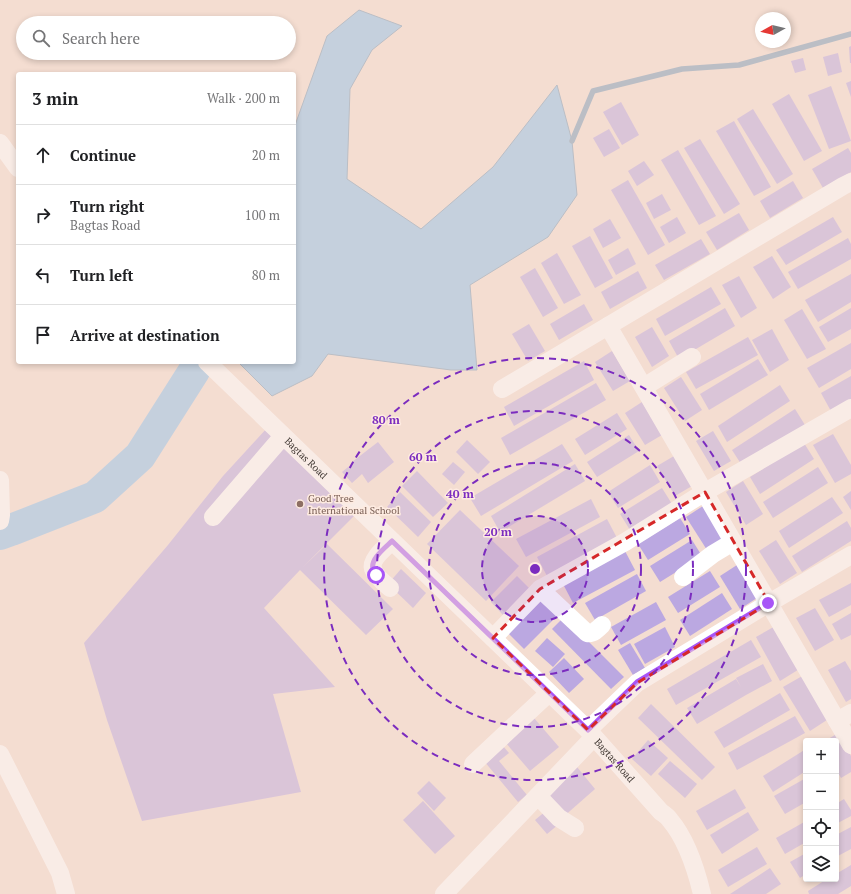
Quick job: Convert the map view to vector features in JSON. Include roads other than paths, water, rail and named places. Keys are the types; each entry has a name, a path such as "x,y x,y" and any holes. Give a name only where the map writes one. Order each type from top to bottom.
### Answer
{"street":[{"path":"0,143 16,165"},
{"path":"502,388 851,182"},
{"path":"608,326 768,603 844,717 851,745"},
{"path":"644,387 692,357"},
{"name":"Bagtas Road","path":"209,364 591,734 661,812 670,820 686,845 702,894"},
{"path":"492,638 540,590 625,542 705,492 851,408"},
{"path":"213,517 283,436"},
{"path":"0,480 0,518"},
{"path":"390,588 376,575 372,564 376,556 392,541"},
{"path":"683,577 713,554 734,542"},
{"path":"444,894 538,796 637,682 851,555"},
{"path":"540,590 587,633 594,631 602,625"},
{"path":"473,764 550,693"},
{"path":"0,754 7,780 60,873 66,894"},
{"path":"538,796 559,818 575,828"}],"water":[{"path":"359,10 402,26 372,50 350,89 347,179 421,229 493,167 557,85 572,141 577,195 548,237 470,285 477,370 451,370 328,354 312,376 272,396 240,364 296,364 296,122 327,36"}],"waterway":[{"path":"572,141 593,91 682,69 739,65 851,34"},
{"path":"0,534 95,497 140,456 194,371"}],"place":[{"name":"Good Tree International School","path":"300,504"}]}
